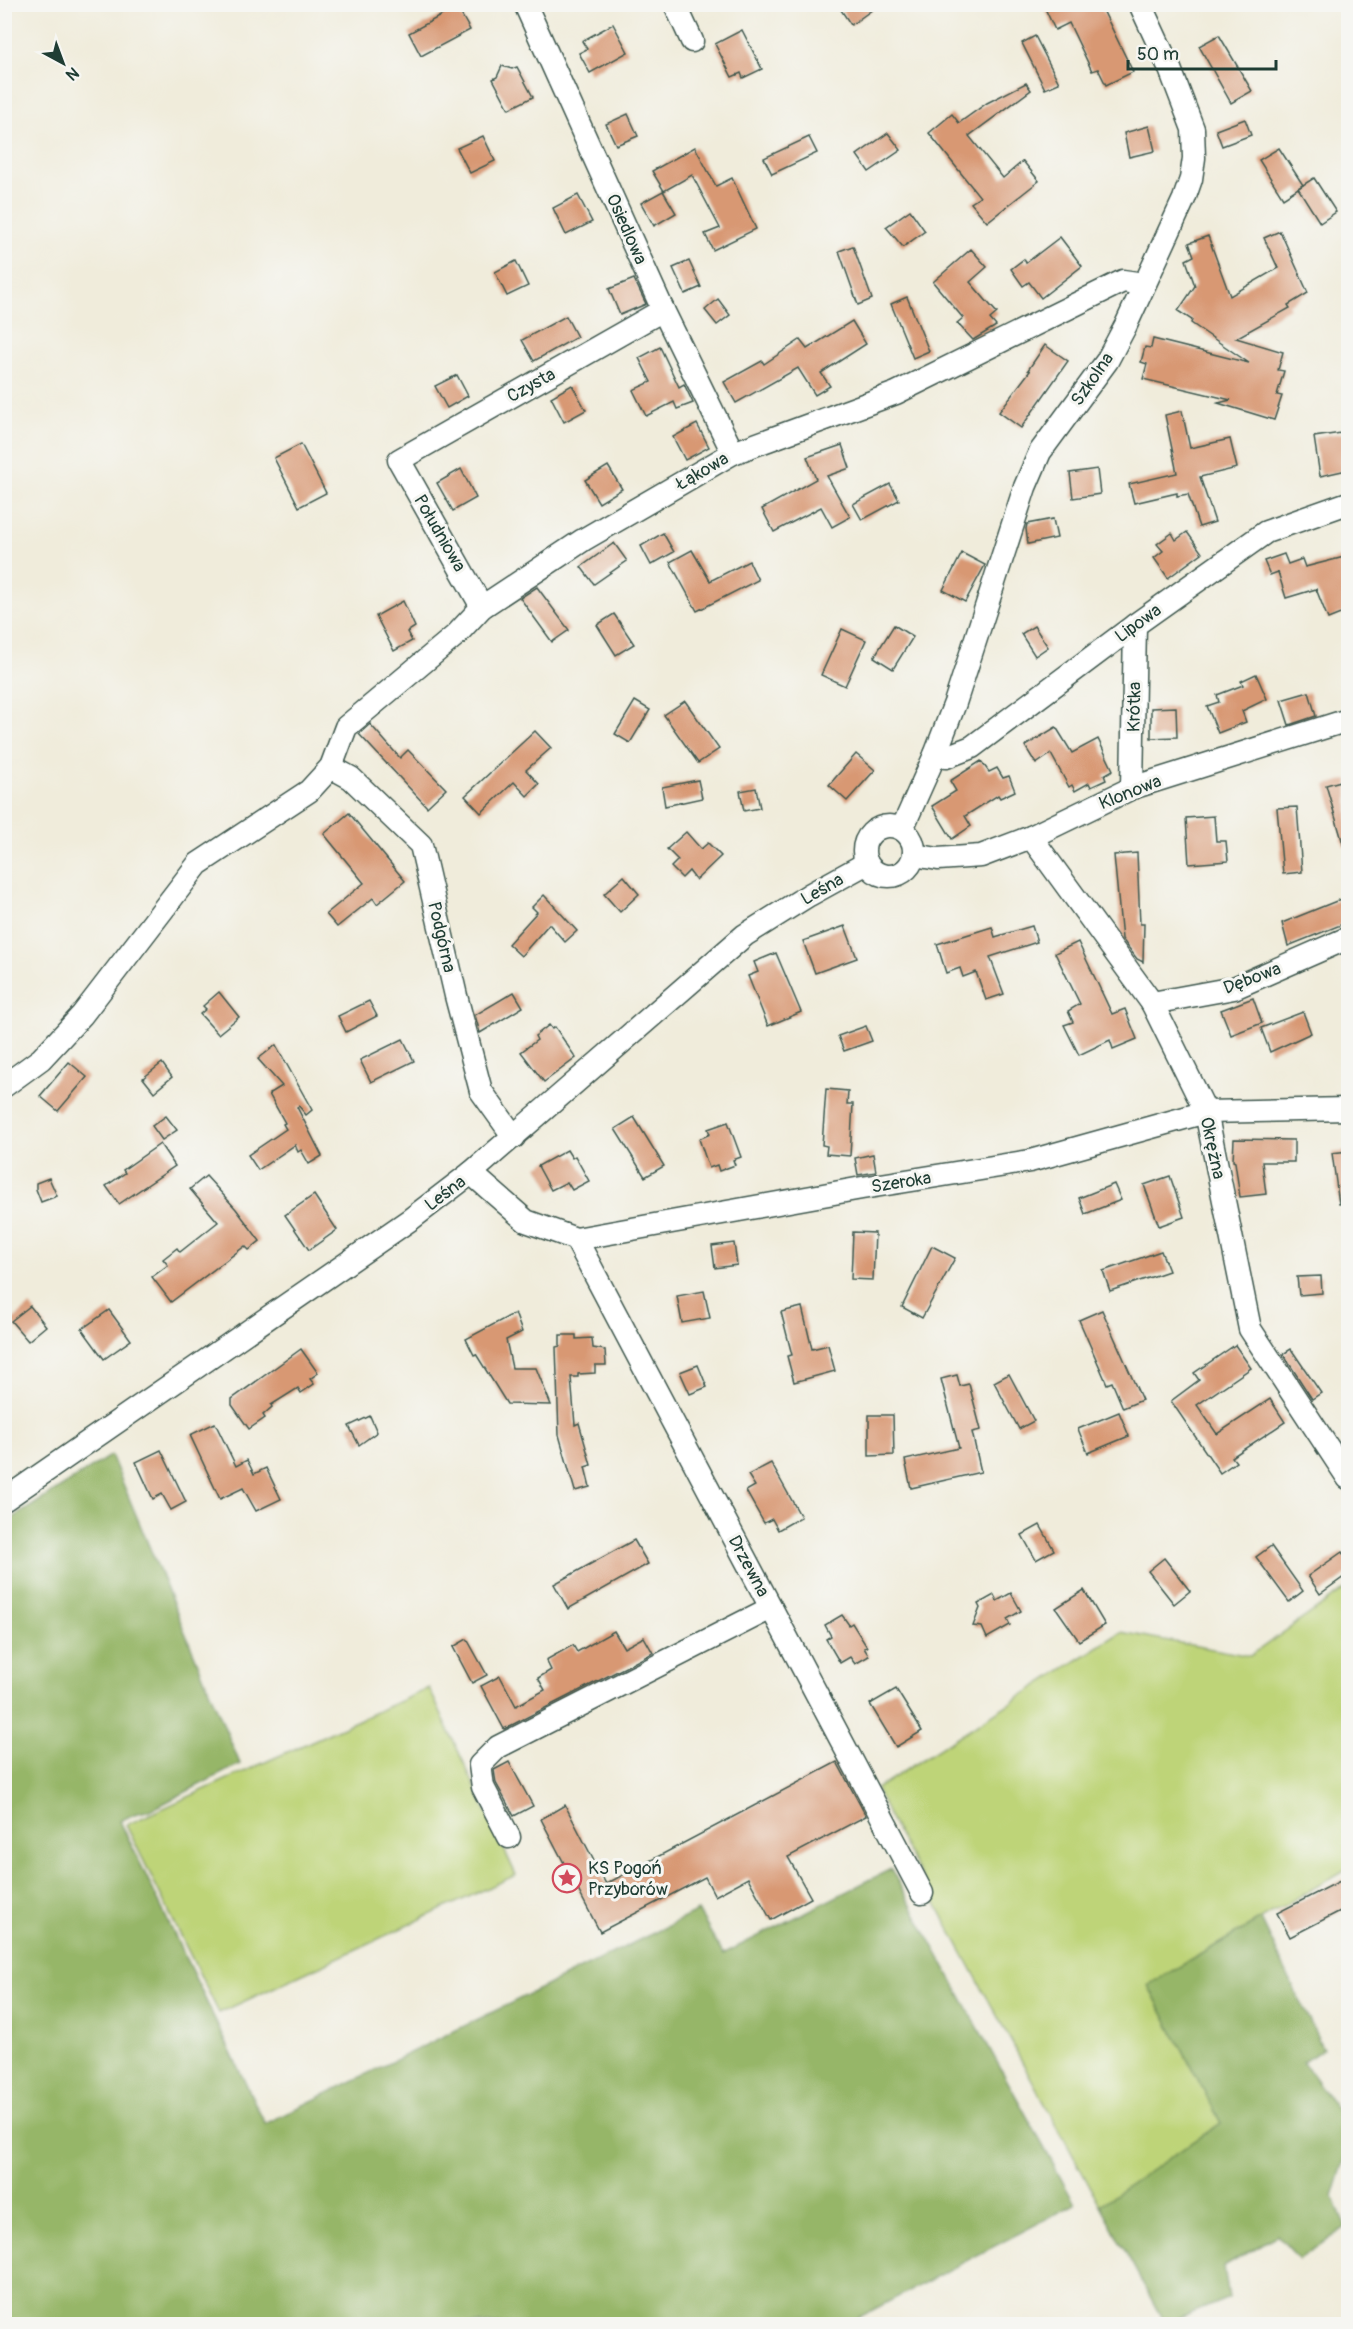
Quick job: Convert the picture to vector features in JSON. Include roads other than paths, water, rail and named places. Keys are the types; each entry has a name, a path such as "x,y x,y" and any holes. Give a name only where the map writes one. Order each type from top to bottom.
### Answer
{"street":[{"name":"Osiedlowa","path":"525,4 663,310 733,453"},
{"path":"675,4 692,41"},
{"name":"Szkolna","path":"935,755 972,651 1025,487 1040,452 1107,361 1184,200 1191,179 1194,139 1170,69 1140,4"},
{"name":"Łąkowa","path":"331,767 345,727 456,635 482,606 583,540 733,453 896,393 1123,281 1144,284"},
{"name":"Czysta","path":"399,460 663,310"},
{"name":"Południowa","path":"399,460 482,606"},
{"name":"Lipowa","path":"935,755 946,757 972,747 1135,625 1266,532 1348,503"},
{"name":"Krótka","path":"1132,788 1135,625"},
{"name":"Klonowa","path":"914,855 938,860 981,856 1031,837 1132,788 1348,720"},
{"path":"902,829 935,755"},
{"path":"4,1086 41,1059 82,1015 198,864 309,791 331,767"},
{"name":"Podgórna","path":"331,767 351,778 421,845 456,996 482,1091 514,1137"},
{"path":"886,826 902,829 912,840 914,855 907,869 893,877 878,874 867,863 864,848 872,833 886,826"},
{"name":"Okrężna","path":"1031,837 1152,1003 1206,1112 1250,1329 1348,1478"},
{"name":"Leśna","path":"4,1500 363,1253 471,1173 745,935 867,863"},
{"name":"Dębowa","path":"1152,1003 1234,988 1348,938"},
{"name":"Szeroka","path":"471,1173 526,1221 576,1239 862,1188 1030,1161 1206,1112 1348,1109"},
{"name":"Drzewna","path":"576,1239 922,1893"},
{"path":"509,1837 483,1787 480,1765 498,1747 771,1608"}],"place":[{"name":"KS Pogoń Przyborów","path":"567,1878"}]}
